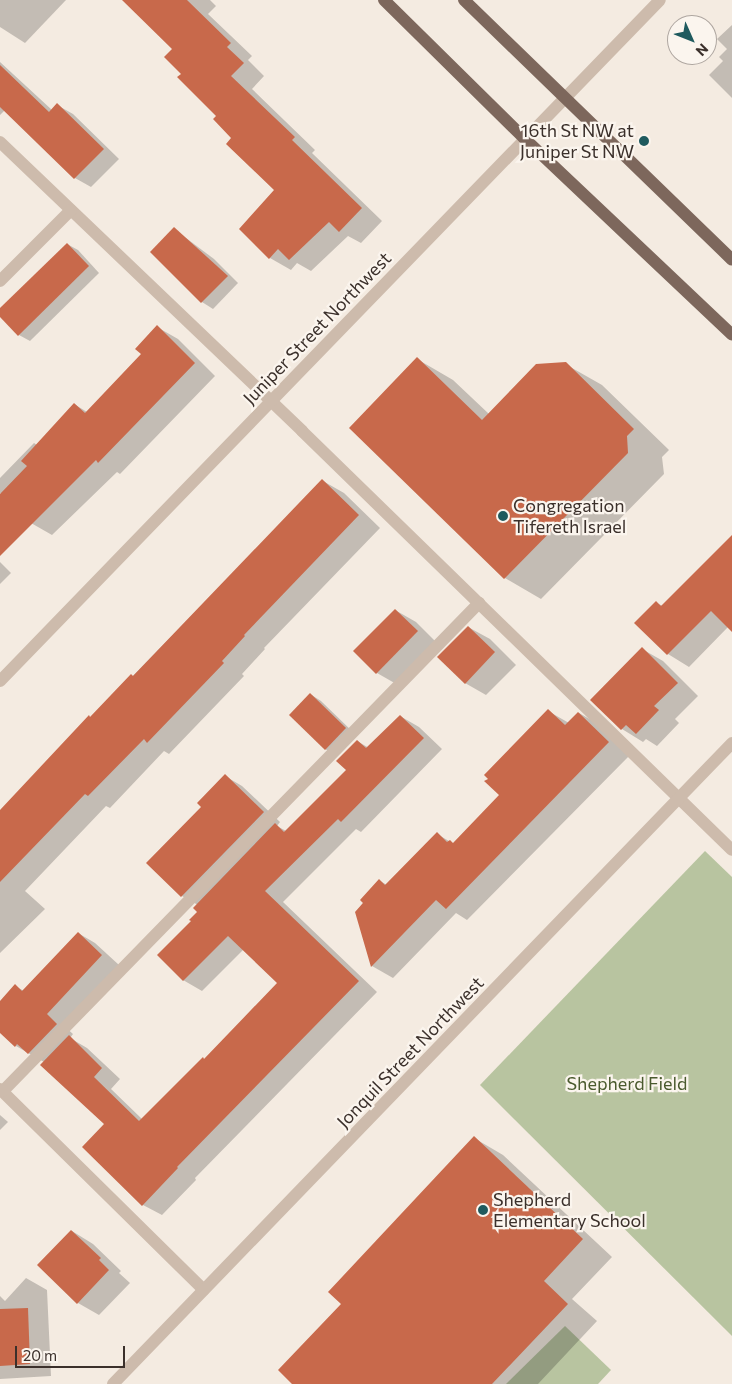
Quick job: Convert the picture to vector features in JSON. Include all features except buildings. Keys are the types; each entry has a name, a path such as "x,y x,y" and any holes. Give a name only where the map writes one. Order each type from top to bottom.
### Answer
{"main road":[{"path":"384,0 524,138 732,335"},
{"path":"464,0 732,260"}],"street":[{"name":"Juniper Street Northwest","path":"0,681 270,400 660,0"},
{"path":"0,142 270,400 732,850"},
{"path":"0,281 71,210"},
{"path":"204,1290 1,1090 479,603"},
{"name":"Jonquil Street Northwest","path":"113,1384 732,743"}],"green space":[{"name":"Shepherd Field","path":"705,851 732,877 732,1336 480,1085"},
{"path":"565,1326 611,1370 598,1384 506,1384"}],"place":[{"name":"16th St NW at Juniper St NW","path":"644,141"},
{"name":"Congregation Tifereth Israel","path":"503,516"},
{"name":"Shepherd Elementary School","path":"483,1210"}]}
